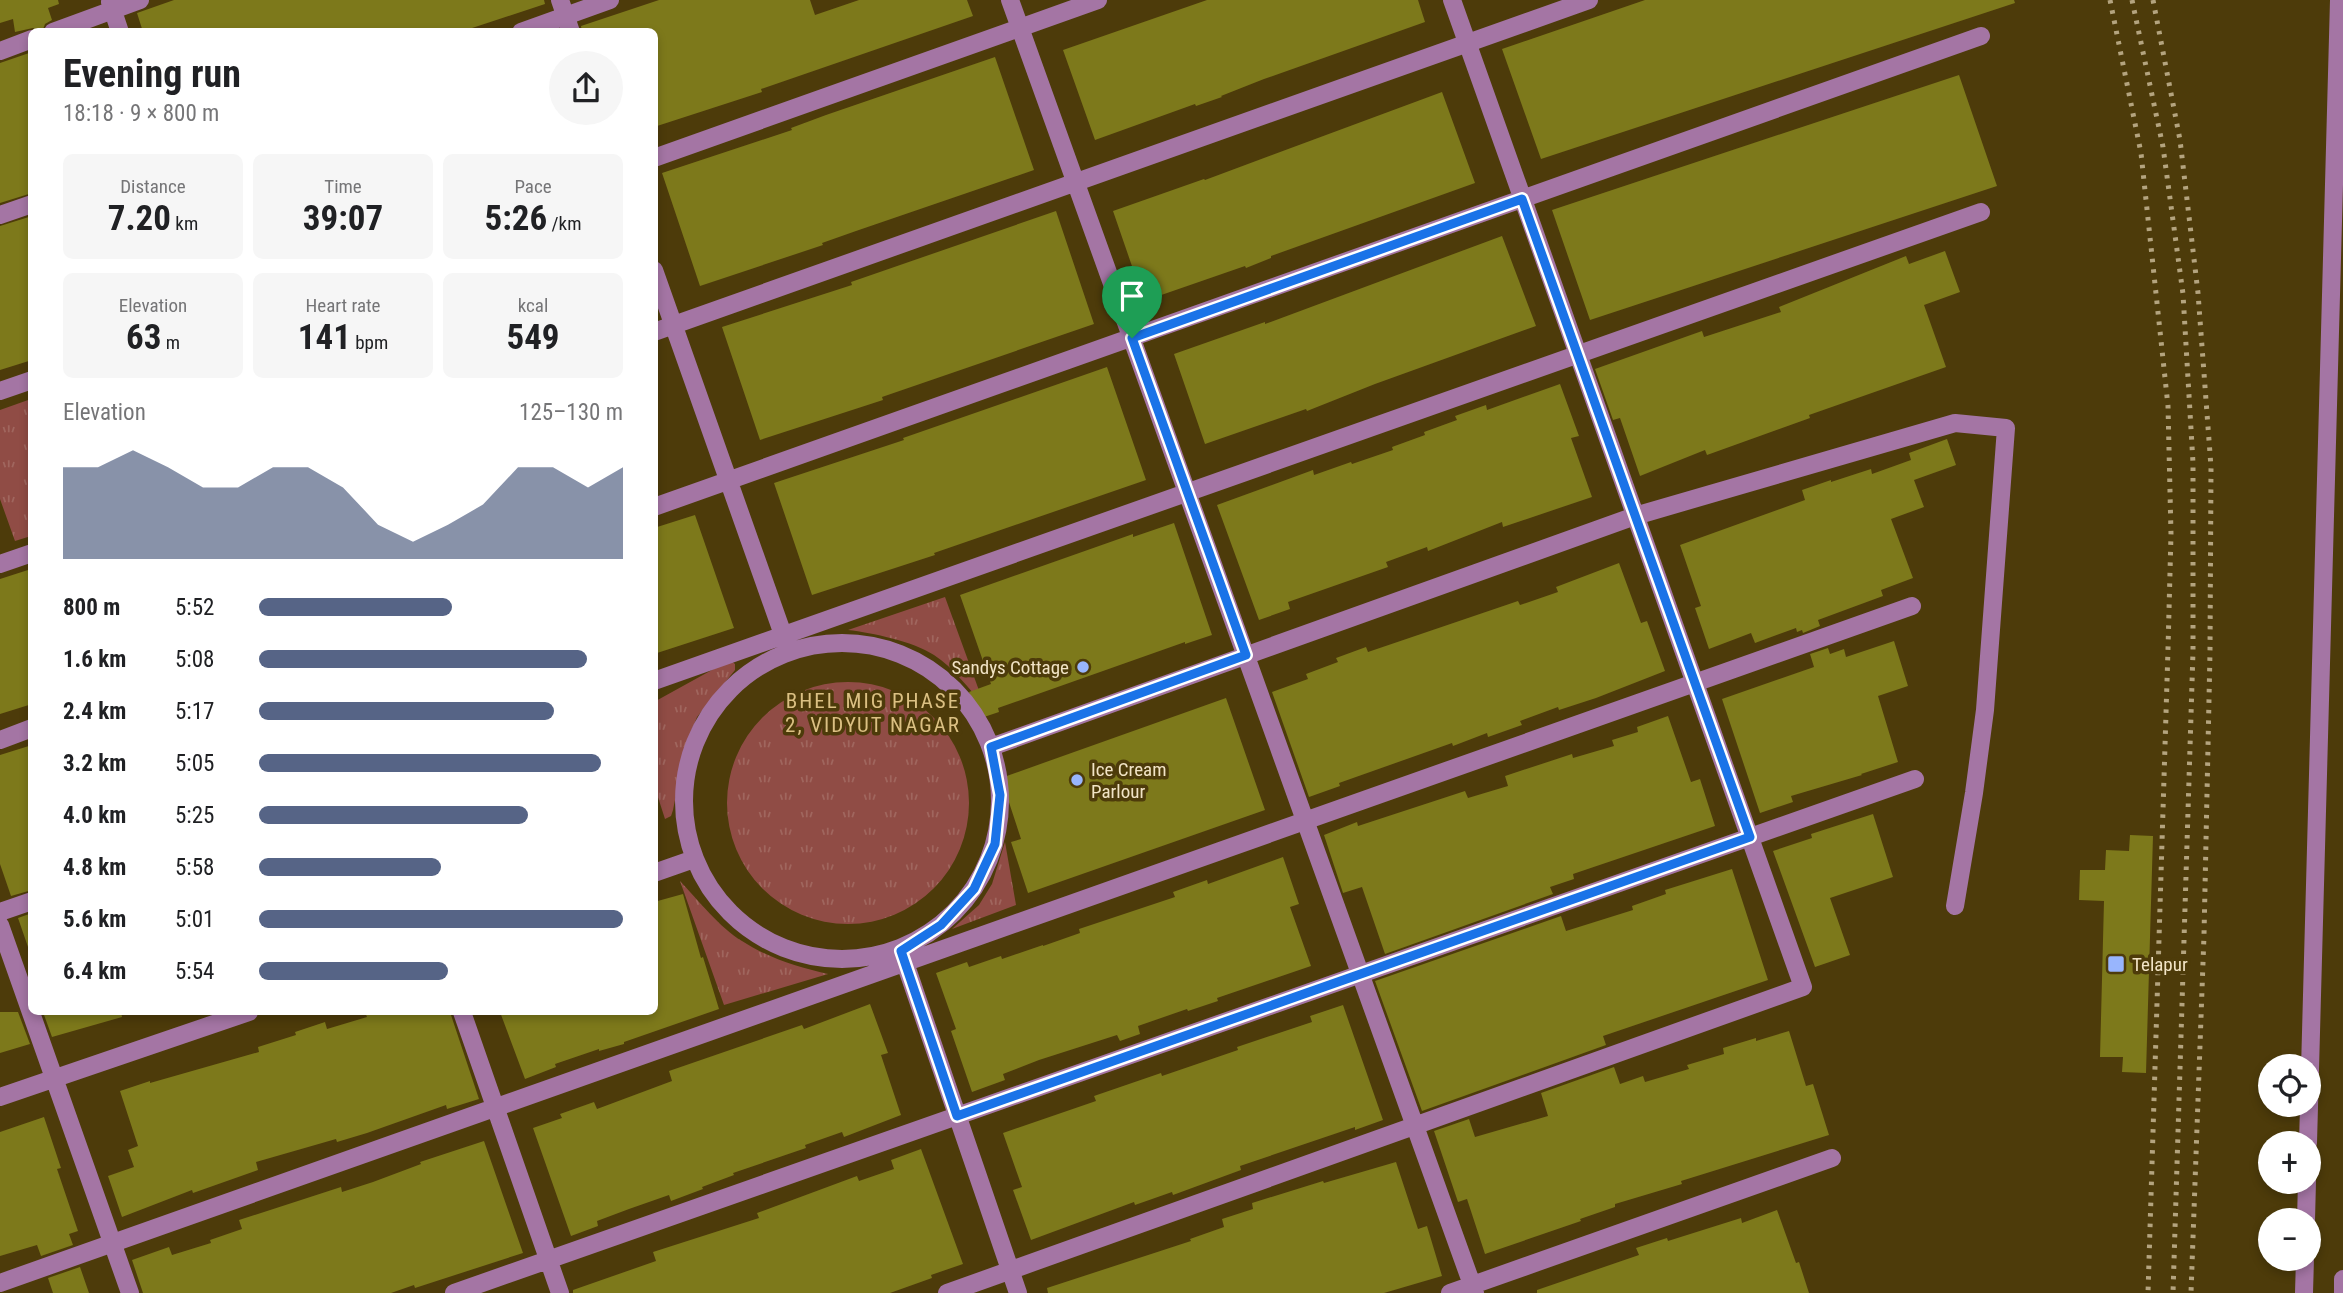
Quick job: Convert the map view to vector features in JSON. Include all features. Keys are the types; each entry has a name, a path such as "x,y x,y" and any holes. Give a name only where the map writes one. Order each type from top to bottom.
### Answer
{"street":[{"path":"62,28 111,5 140,0"},
{"path":"532,28 610,0"},
{"path":"1010,0 1473,1289"},
{"path":"658,157 1098,0"},
{"path":"947,1293 1803,987 1451,0"},
{"path":"658,331 1589,0"},
{"path":"2308,1131 2339,0"},
{"path":"111,5 119,28"},
{"path":"658,506 1981,36"},
{"path":"0,51 28,40"},
{"path":"0,215 28,205"},
{"path":"658,680 786,642 1187,492 1981,212"},
{"path":"658,281 786,642"},
{"path":"0,391 28,381"},
{"path":"991,747 1635,516 1955,423 2006,428 1985,710 1955,906"},
{"path":"0,564 28,554"},
{"path":"0,1283 495,1108 903,957 1305,821 1912,606"},
{"path":"836,641 886,648 930,669 967,703 991,747 1000,795 995,844 974,889 941,925 903,957 851,960 801,955 756,935 719,902 694,859 683,809 688,759 709,712 743,675 786,642 836,641"},
{"path":"0,740 28,730"},
{"path":"454,1293 1916,779"},
{"path":"658,872 694,859"},
{"path":"0,912 28,902"},
{"path":"0,925 28,1005"},
{"path":"903,957 1018,1293"},
{"path":"32,1015 130,1293"},
{"path":"0,1097 240,1015"},
{"path":"463,1015 560,1293"},
{"path":"1450,1293 1473,1289 1832,1158"},
{"path":"2304,1293 2305,1271"},
{"path":"2343,1279 2343,1293"}],"green space":[{"path":"28,400 28,537 15,541 0,499 0,410"},
{"path":"945,597 985,707 955,672 934,655 904,642 848,630"},
{"path":"730,660 735,664 735,670 697,717 686,744 673,810 671,816 665,819 658,797 658,700"},
{"path":"848,682 883,687 905,696 941,726 955,746 964,768 969,803 964,838 955,860 925,896 905,910 883,919 848,924 813,919 791,910 755,880 741,860 732,838 727,803 732,768 741,746 771,710 791,696 813,687"},
{"path":"1005,842 1016,905 952,929 979,905 992,884"},
{"path":"680,881 717,921 742,941 784,961 828,974 724,1005"}],"building":[{"path":"0,0 58,0 59,4 48,8 52,20 44,28 28,28 15,32 13,19 0,23"},
{"path":"174,0 544,0 545,4 472,28 142,28 137,13"},
{"path":"659,0 810,0 815,15 859,0 967,0 973,16 761,89 762,92 658,126 658,28 581,26"},
{"path":"1207,0 1418,0 1425,22 1264,79 1222,97 1095,140 1063,50"},
{"path":"1645,0 2014,0 2015,3 1541,159 1502,49"},
{"path":"28,53 28,194 0,203 0,63"},
{"path":"995,57 1034,170 700,286 662,173 792,130 791,128 826,115"},
{"path":"1959,75 1997,186 1590,320 1552,210"},
{"path":"1442,92 1475,183 1271,256 1246,268 1245,266 1144,301 1113,211 1205,180"},
{"path":"1056,211 1094,324 882,397 883,400 760,440 722,327 852,285 851,282"},
{"path":"28,217 28,361 0,370 0,226"},
{"path":"1502,236 1536,326 1307,411 1306,409 1205,444 1174,354 1265,324"},
{"path":"1945,251 1960,292 1924,305 1946,367 1809,415 1810,418 1707,455 1705,450 1640,476 1620,418 1613,420 1595,369 1702,331 1704,337 1781,312 1779,307 1906,256 1909,264"},
{"path":"1107,367 1146,480 934,553 935,555 812,595 774,483 904,440 903,438"},
{"path":"1560,384 1579,436 1571,438 1592,497 1503,527 1502,522 1428,551 1427,547 1386,562 1388,567 1288,602 1290,609 1259,620 1217,505 1313,470 1314,475 1393,450 1392,447 1425,435 1424,432 1457,420 1455,416 1486,405 1487,410"},
{"path":"1947,439 1956,465 1914,480 1924,507 1891,519 1913,578 1881,590 1883,596 1818,620 1820,626 1803,633 1802,630 1797,632 1796,628 1755,643 1751,633 1709,649 1695,608 1701,606 1680,545 1805,500 1802,490 1871,469 1872,474 1911,460 1909,453"},
{"path":"695,515 734,628 658,653 658,527"},
{"path":"1174,523 1212,635 998,708 999,712 978,719 969,692 991,684 960,595 1133,534 1133,537"},
{"path":"1619,563 1641,623 1647,621 1665,671 1596,698 1559,710 1558,707 1520,721 1522,725 1488,737 1487,733 1453,746 1452,743 1339,783 1340,786 1309,797 1272,692 1308,679 1306,674 1338,662 1336,658 1366,647 1368,652 1518,601 1520,605 1558,592 1556,587"},
{"path":"28,570 28,705 0,714 0,579"},
{"path":"1894,641 1908,686 1878,696 1898,762 1791,796 1793,802 1760,813 1722,699 1814,667 1810,654 1828,648 1830,654 1844,649 1846,657"},
{"path":"1226,698 1265,810 1028,893 1011,842 1021,839 1001,778"},
{"path":"1668,716 1691,782 1700,779 1715,826 1573,874 1574,879 1550,887 1553,894 1385,954 1362,887 1343,893 1324,835 1357,822 1358,826 1465,791 1468,798 1508,786 1505,776 1572,754 1573,758 1614,746 1612,740 1638,732 1637,727"},
{"path":"28,746 28,891 11,896 0,864 0,755"},
{"path":"1873,814 1893,877 1830,898 1850,955 1815,967 1773,851 1812,838 1811,834"},
{"path":"2130,835 2153,836 2146,1073 2122,1072 2123,1057 2100,1057 2104,901 2079,900 2080,870 2105,870 2106,850 2129,851"},
{"path":"1283,857 1299,904 1290,907 1311,966 1217,998 1218,1001 1138,1026 1140,1034 1120,1041 1117,1035 1039,1060 1003,1074 1005,1080 972,1092 951,1031 956,1029 936,973 967,962 969,967 1043,946 1080,933 1079,929 1175,897 1173,892 1207,880 1208,884"},
{"path":"1732,869 1768,980 1603,1036 1606,1045 1422,1111 1375,981 1561,916 1566,931 1633,910 1632,906 1666,894 1665,890"},
{"path":"683,894 719,1009 624,1044 599,1049 555,1064 556,1067 525,1079 501,1015 658,1015 658,901"},
{"path":"28,914 28,947 18,918"},
{"path":"870,1004 888,1053 881,1055 901,1115 844,1137 842,1132 805,1145 806,1148 733,1173 734,1175 671,1201 669,1195 629,1209 597,1221 598,1226 571,1236 533,1128 562,1118 560,1114 594,1102 597,1109 672,1081 669,1071 802,1025 804,1029"},
{"path":"1343,1005 1383,1120 1240,1166 1241,1170 1173,1195 1172,1192 1135,1205 1134,1202 1031,1240 1013,1190 1022,1187 1003,1133 1096,1101 1094,1096 1238,1050 1237,1047 1312,1022 1310,1016"},
{"path":"0,1012 18,1012 30,1044 0,1053"},
{"path":"44,1015 122,1015 122,1017 52,1037"},
{"path":"366,1015 451,1015 479,1099 447,1109 446,1105 337,1142 336,1139 256,1162 258,1170 193,1193 192,1190 122,1217 108,1176 134,1167 128,1150 138,1146 120,1091 259,1052 258,1047 325,1022 327,1029 367,1017"},
{"path":"1789,1031 1806,1086 1813,1084 1829,1135 1681,1181 1682,1184 1615,1204 1615,1207 1580,1219 1581,1221 1485,1254 1467,1199 1458,1202 1434,1131 1469,1119 1475,1137 1548,1116 1541,1093 1614,1067 1620,1084 1643,1076 1645,1082 1689,1069 1687,1065 1724,1054 1723,1048"},
{"path":"44,1117 61,1168 57,1169 78,1231 69,1234 73,1245 41,1256 37,1245 0,1256 0,1132"},
{"path":"484,1141 523,1253 415,1288 414,1285 391,1293 143,1293 132,1260 169,1247 172,1255 211,1243 210,1240 242,1229 239,1220 341,1187 342,1192"},
{"path":"921,1149 963,1264 931,1275 932,1278 890,1293 573,1293 573,1290 656,1261 653,1252 759,1218 757,1213 857,1176 859,1181 894,1169 891,1160"},
{"path":"1396,1162 1418,1229 1427,1226 1442,1276 1384,1293 1048,1293 1047,1288 1191,1241 1190,1239 1224,1227 1222,1219 1253,1209 1252,1203"},
{"path":"1777,1210 1809,1293 1537,1293 1537,1290 1639,1255 1636,1248 1741,1218 1742,1223"},
{"path":"80,1267 89,1293 53,1293 48,1278"}],"railway":[{"path":"2110,0 2141,153 2168,406 2171,534 2148,1293"},
{"path":"2132,0 2163,147 2183,294 2193,463 2193,651 2173,1293"},
{"path":"2153,0 2180,140 2198,293 2211,467 2204,935 2191,1293"}],"place":[{"name":"Sandys Cottage","path":"1083,667"},
{"name":"Ice Cream Parlour","path":"1077,780"},
{"name":"Telapur","path":"2116,964"}],"district":[{"name":"BHEL MIG PHASE 2, VIDYUT NAGAR","path":"873,713"}],"route":[{"path":"1522,199 1750,837 957,1116 901,951 941,925 974,889 995,844 1000,795 991,747 1246,655 1132,338 1522,199"}]}
